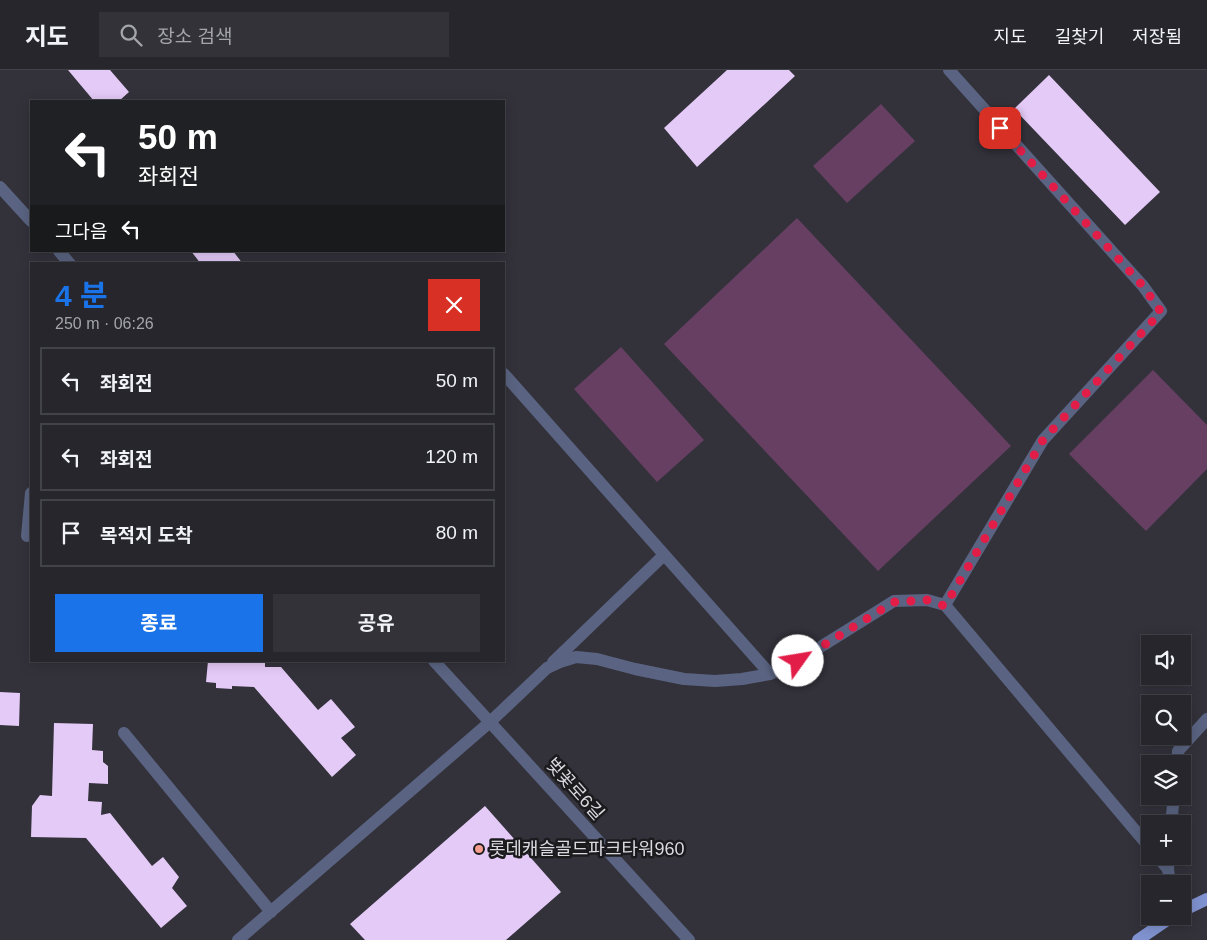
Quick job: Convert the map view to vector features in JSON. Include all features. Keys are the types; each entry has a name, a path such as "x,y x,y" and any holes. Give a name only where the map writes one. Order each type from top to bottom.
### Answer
{"main road":[{"path":"1191,907 1207,899"},
{"path":"1138,940 1159,925"}],"street":[{"path":"945,606 1043,440 1161,312 1143,286 949,70"},
{"path":"0,187 30,220"},
{"path":"60,252 68,262"},
{"path":"505,375 770,674"},
{"path":"27,536 30,504"},
{"path":"238,940 490,722 664,555"},
{"path":"547,668 576,658 597,659 684,679 715,680 770,674 798,661 894,602 927,600 945,606 1141,837"},
{"name":"벚꽃로6길","path":"435,662 689,940"},
{"path":"1178,755 1178,751 1207,719"},
{"path":"124,733 271,912"}],"shaded area":[{"path":"881,104 915,141 847,203 813,166"},
{"path":"797,218 1011,446 878,571 664,344"},
{"path":"621,347 704,440 657,482 574,389"},
{"path":"1153,370 1207,425 1207,469 1146,531 1069,454"}],"building":[{"path":"68,70 110,70 129,92 120,100 93,100"},
{"path":"727,70 789,70 795,76 697,167 664,128"},
{"path":"1049,75 1160,192 1125,225 1014,109"},
{"path":"192,252 234,252 241,262 199,262"},
{"path":"208,662 265,662 265,667 281,667 318,710 331,699 355,727 341,738 356,755 332,777 254,687 232,686 232,689 216,688 216,683 206,682"},
{"path":"0,692 20,693 19,726 0,725"},
{"path":"54,723 93,724 92,750 103,751 103,762 108,766 108,784 89,783 88,801 102,802 101,815 110,813 152,866 163,857 179,877 172,888 187,906 161,928 86,838 31,837 32,806 40,795 52,796"},
{"name":"롯데캐슬골드파크타워960","path":"485,806 561,892 506,940 365,940 350,924"}],"place":[{"name":"롯데캐슬골드파크타워960","path":"479,849"}],"route":[{"path":"798,661 894,602 927,600 945,606 1043,440 1161,312 1143,286 1000,128"}]}
